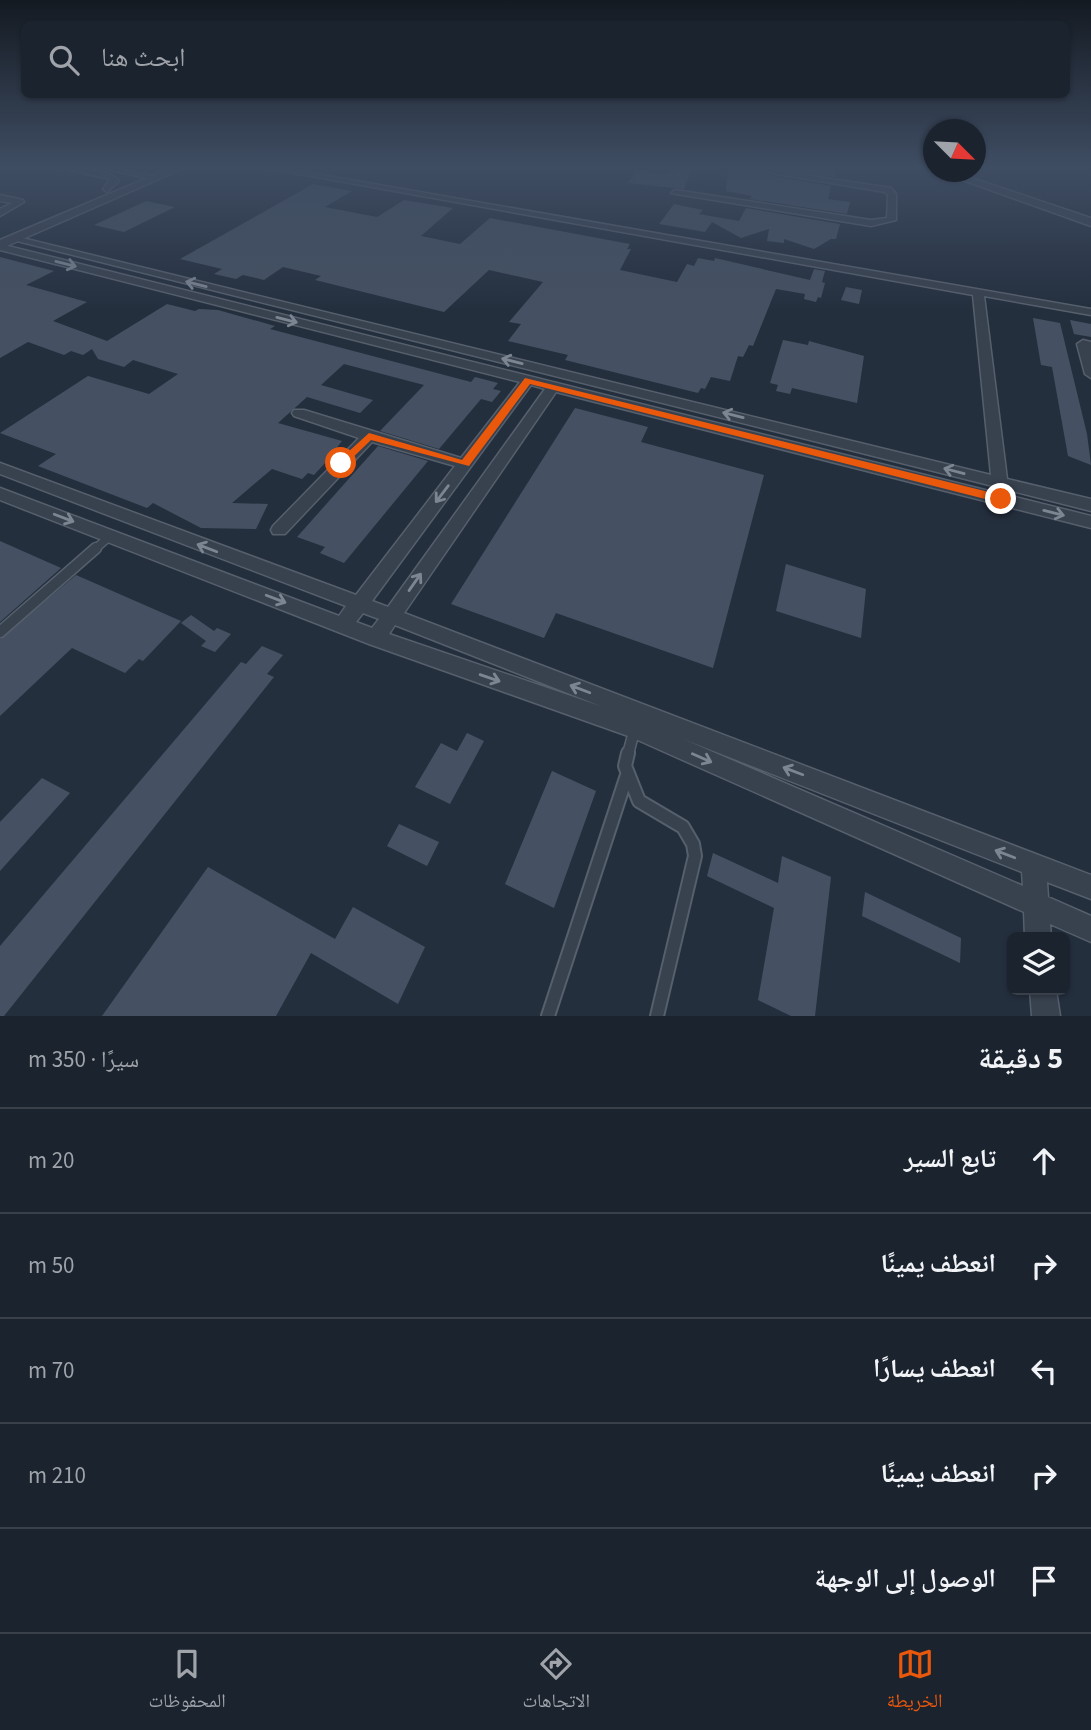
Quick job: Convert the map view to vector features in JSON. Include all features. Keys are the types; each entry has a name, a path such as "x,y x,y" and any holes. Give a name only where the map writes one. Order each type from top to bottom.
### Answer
{"street":[{"path":"0,234 44,215"},
{"path":"0,246 65,215"},
{"path":"543,215 1091,312"},
{"path":"822,215 872,223 891,220 891,215"},
{"path":"1072,215 1091,222"},
{"path":"14,239 1091,505"},
{"path":"0,246 552,388 1091,522"},
{"path":"978,291 1001,499"},
{"path":"1091,346 1083,344 1091,374"},
{"path":"343,625 528,380"},
{"path":"376,638 552,388"},
{"path":"299,413 465,464"},
{"path":"279,530 369,436"},
{"path":"0,468 360,603 1091,887"},
{"path":"0,494 376,638 635,728 1091,929"},
{"path":"1034,865 1038,932"},
{"path":"1044,995 1046,1016"}],"lane":[{"path":"0,632 110,536"},
{"path":"635,728 625,766 639,801 684,824 694,839 695,856 657,1016"},
{"path":"548,1016 628,775"}],"building":[{"path":"115,215 158,215 124,232 94,225"},
{"path":"257,215 445,215 421,236 460,244 490,218 630,244 627,249 631,249 620,270 677,282 687,264 694,266 698,258 714,261 715,258 810,280 814,269 825,271 822,282 825,283 821,298 818,297 816,302 804,299 805,294 776,289 753,346 749,345 743,357 738,356 730,381 711,377 705,389 701,388 698,393 565,360 568,355 508,341 521,324 509,322 543,282 489,270 444,312 315,280 321,276 283,267 264,280 243,275 236,279 214,274 222,269 180,259"},
{"path":"665,215 707,215 739,221 742,215 790,215 840,224 836,239 814,249 784,239 784,243 767,241 769,229 741,238 712,222 705,232 659,224"},
{"path":"0,257 54,271 26,285 87,302 53,321 107,341 167,304 195,311 218,310 275,326 270,329 471,382 475,377 498,383 493,389 501,391 492,402 481,399 439,449 380,431 424,385 344,364 321,385 373,400 360,413 307,397 278,423 342,441 325,463 314,475 308,473 302,479 272,469 232,503 268,504 256,529 201,528 153,503 147,508 38,466 56,454 0,433 88,376 149,394 178,374 133,360 124,367 98,359 92,349 83,355 71,351 64,355 28,342 0,358"},
{"path":"846,287 862,290 859,304 841,300"},
{"path":"1033,318 1060,323 1087,434 1091,465 1068,456 1052,367 1041,365"},
{"path":"1070,320 1091,324 1091,337 1074,334"},
{"path":"783,340 808,345 809,341 864,356 857,403 792,388 790,394 776,391 778,385 770,383"},
{"path":"575,408 648,427 641,442 764,475 713,668 556,613 544,638 451,604"},
{"path":"378,446 428,461 344,563 320,553 325,547 297,537"},
{"path":"0,541 61,568 0,622"},
{"path":"786,564 866,589 861,638 776,611"},
{"path":"76,575 181,621 143,661 139,659 125,673 72,648 0,716 0,639"},
{"path":"191,615 214,631 217,628 231,634 215,652 201,646 206,641 181,623"},
{"path":"262,646 283,655 267,674 274,677 4,1016 0,1016 0,946 241,662 246,664"},
{"path":"467,733 484,741 450,804 415,787 441,743 457,751"},
{"path":"552,771 596,791 554,908 505,884"},
{"path":"42,778 70,793 0,871 0,822"},
{"path":"399,824 439,842 427,866 387,846"},
{"path":"713,853 778,883 782,856 831,877 815,1016 791,1016 758,1000 774,908 707,876"},
{"path":"208,867 335,939 353,907 425,947 398,1004 311,953 276,1016 102,1016"},
{"path":"865,892 961,938 960,963 862,916"}],"route":[{"path":"341,463 369,436 465,464 528,380 1001,499"}]}
